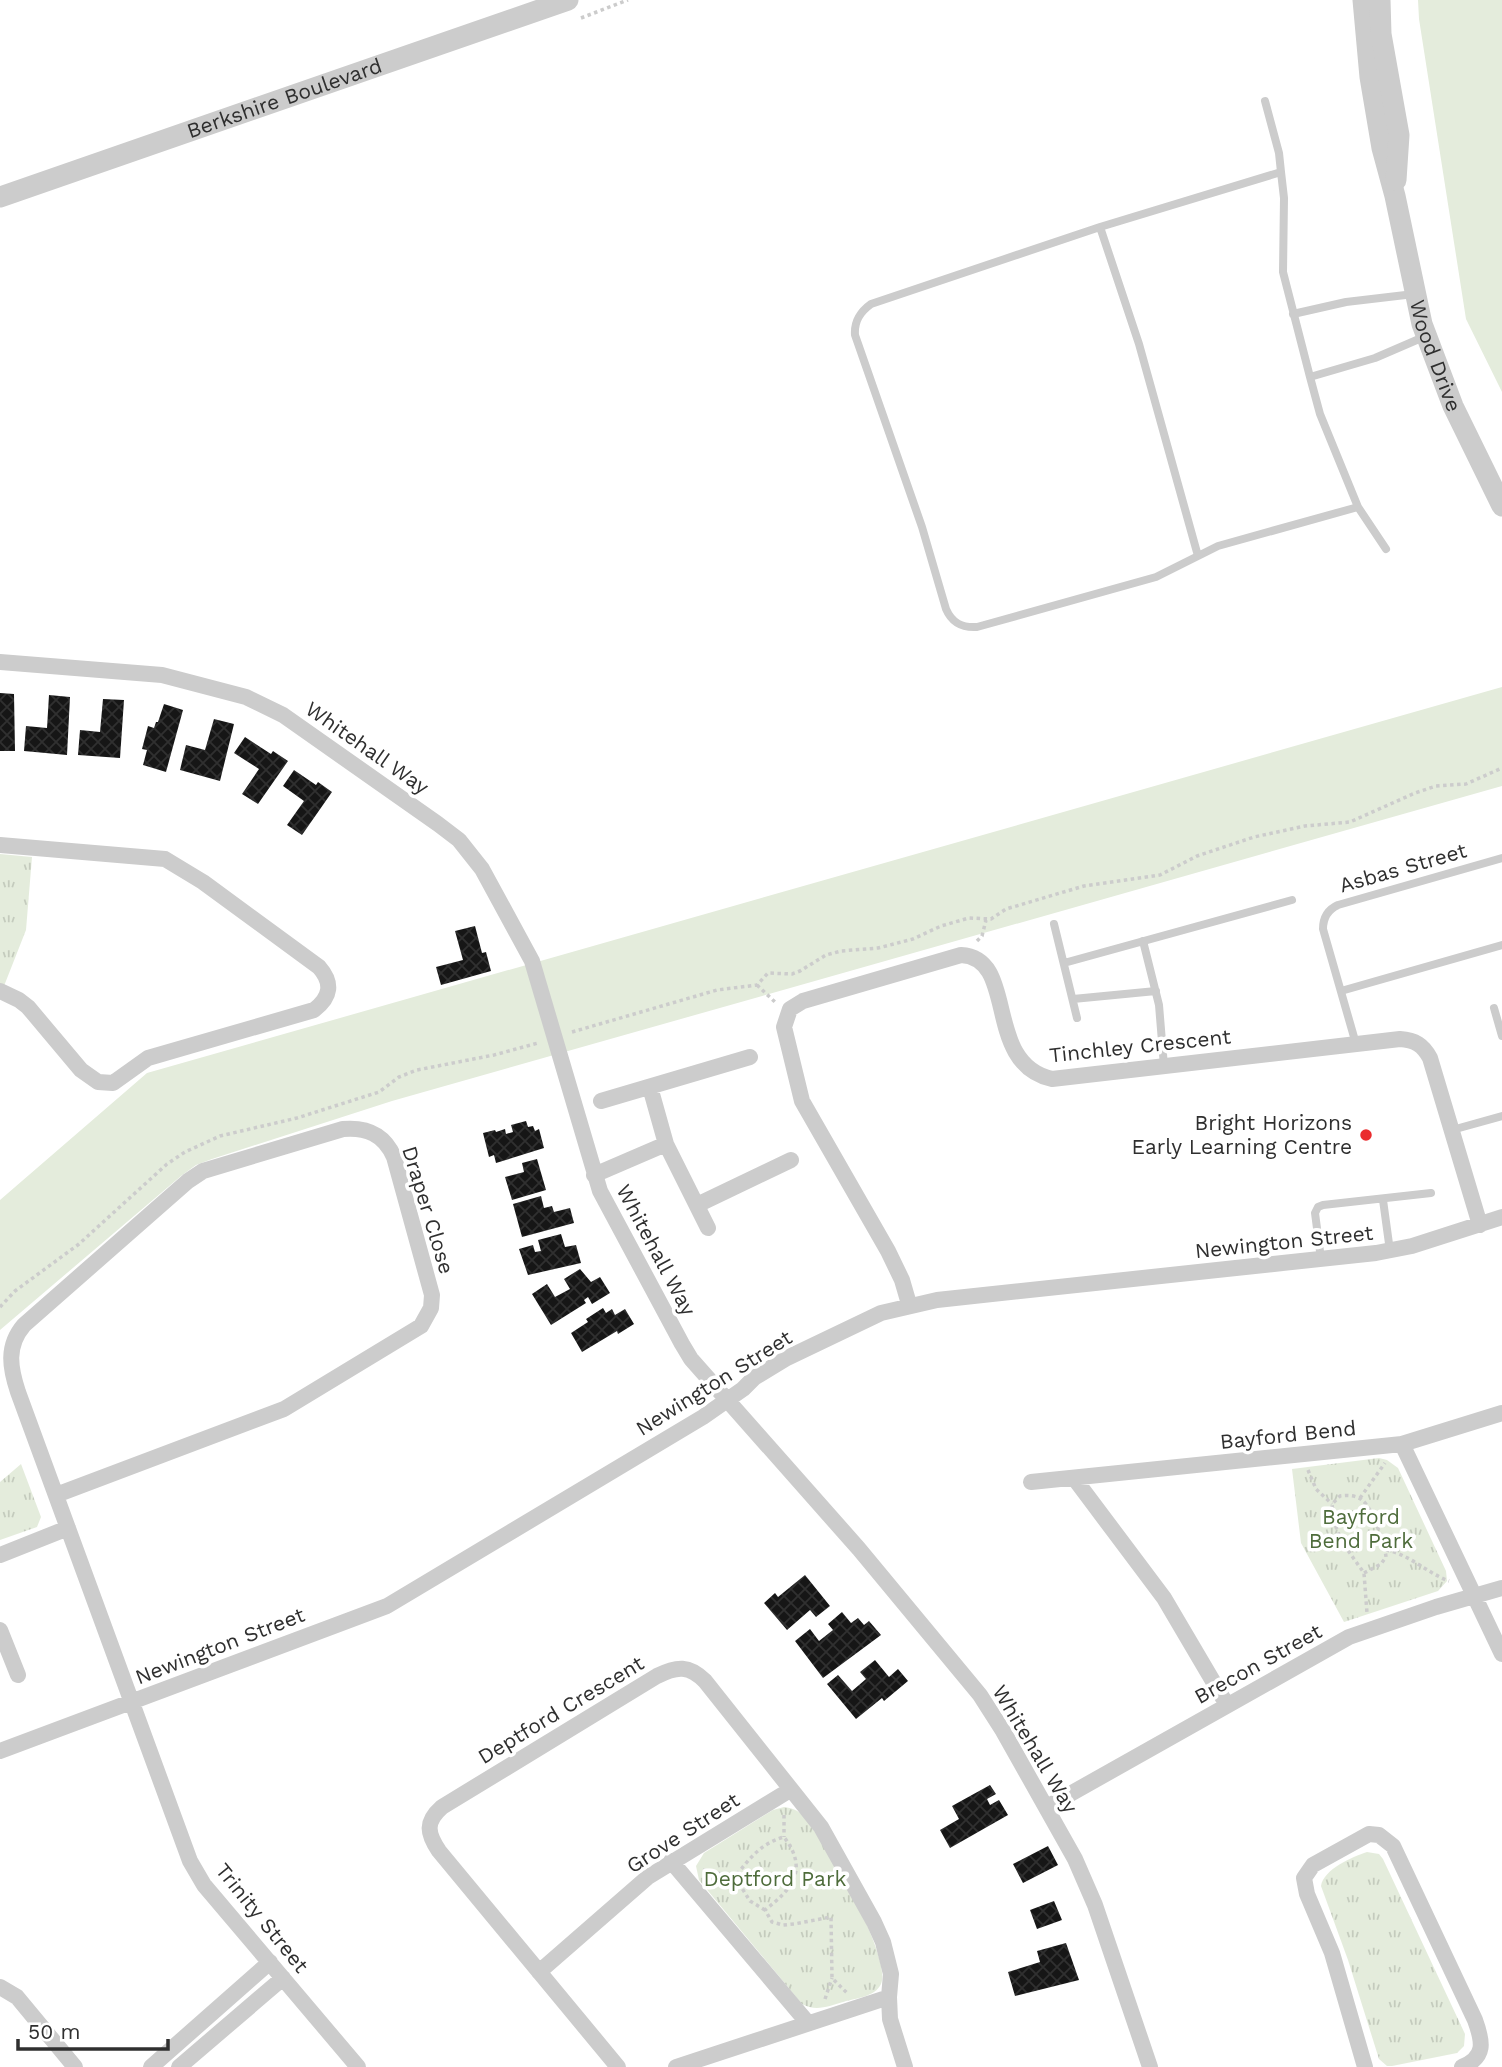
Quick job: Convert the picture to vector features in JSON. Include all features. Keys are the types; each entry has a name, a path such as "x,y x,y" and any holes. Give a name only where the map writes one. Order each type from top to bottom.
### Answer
{"street":[{"name":"Berkshire Boulevard","path":"0,197 568,0"},
{"name":"Wood Drive","path":"1363,0 1370,76 1382,148 1395,196 1414,294 1426,336 1453,406 1502,506"},
{"name":"Wood Drive","path":"1380,0 1381,34 1399,135 1395,196"},
{"name":"Whitehall Way","path":"0,662 162,675 246,697 284,715 444,828 469,851 508,913 532,961 594,1175 607,1205 691,1359 859,1549 979,1695 1003,1731 1075,1860 1095,1905 1150,2067"},
{"path":"0,845 165,859 203,882 319,967 330,989 327,997 313,1010 148,1058 120,1081 106,1084 89,1078 19,1000 0,991"},
{"path":"909,1304 902,1280 888,1251 802,1101 785,1033 786,1016 790,1009 803,1001 953,957 970,956"},
{"name":"Tinchley Crescent","path":"970,956 988,968 1016,1056 1029,1071 1052,1079 1400,1039 1416,1042 1430,1058 1480,1225"},
{"path":"601,1101 750,1057"},
{"path":"650,1087 666,1144 708,1228"},
{"name":"Draper Close","path":"55,1495 284,1409 421,1326 431,1308 432,1295 394,1157 384,1141 367,1130 342,1129 203,1171 188,1181 23,1325 12,1344 12,1376 55,1495 132,1702"},
{"path":"594,1175 666,1144"},
{"path":"697,1205 791,1160"},
{"name":"Newington Street","path":"0,1751 387,1606 681,1430 787,1358 881,1313 909,1304 1390,1251 1502,1217"},
{"name":"Bayford Bend","path":"1031,1482 1398,1445 1502,1413"},
{"path":"1398,1445 1502,1654"},
{"path":"1074,1478 1164,1598 1227,1705"},
{"path":"0,1555 68,1528"},
{"name":"Brecon Street","path":"1046,1807 1349,1637 1472,1593 1502,1588"},
{"path":"0,1630 18,1675"},
{"name":"Deptford Crescent","path":"618,2067 431,1839 428,1824 433,1814 442,1807 657,1676 680,1667 690,1669 705,1681 821,1827 874,1922 891,1974 890,2019 905,2067"},
{"name":"Trinity Street","path":"132,1702 190,1861 204,1885 358,2067"},
{"name":"Grove Street","path":"539,1972 648,1877 790,1790"},
{"path":"1365,2067 1332,1953 1307,1894 1304,1878 1313,1865 1326,1857 1368,1835 1379,1835 1393,1846 1481,2036 1478,2056 1462,2067"},
{"path":"671,1861 807,2022"},
{"path":"151,2067 270,1962"},
{"path":"179,2067 283,1978"},
{"path":"0,1987 17,1997 75,2067"},
{"path":"676,2067 889,1997"}],"lane":[{"path":"1265,101 1279,153 1283,198 1283,272 1310,377 1320,414 1358,507 1386,549"},
{"path":"1281,172 1100,227 871,304 859,315 855,335 922,527 946,609 949,616 960,625 977,627 1156,577 1218,547 1358,507"},
{"path":"1100,227 1139,344 1198,556"},
{"path":"1293,314 1346,302 1414,294"},
{"path":"1310,377 1375,358 1426,336"},
{"name":"Asbas Street","path":"1356,1044 1323,929 1323,922 1329,911 1338,905 1502,858"},
{"path":"1064,963 1292,900"},
{"path":"1054,924 1077,1018"},
{"path":"1143,941 1159,1004 1164,1066"},
{"path":"1341,991 1502,945"},
{"path":"1073,999 1156,991"},
{"path":"1494,1008 1502,1036"},
{"path":"1452,1130 1502,1116"},
{"path":"1321,1259 1315,1213 1323,1205 1431,1193"},
{"path":"1383,1200 1390,1251"}],"path":[{"path":"0,1307 15,1292 117,1212 167,1164 203,1142 379,1092 399,1077 433,1066 494,1055 717,990 757,985 768,973 792,974 826,955 878,948 913,939 941,926 969,918 987,919 1006,909 1084,886 1160,875 1197,856 1254,837 1306,826 1350,822 1415,793 1436,786 1466,784 1502,768"},
{"path":"970,956 982,936 987,919"},
{"path":"757,985 786,1016"},
{"path":"1360,1498 1398,1445"},
{"path":"1304,1454 1316,1489 1332,1504 1334,1522 1342,1542 1364,1573 1365,1604 1371,1629"},
{"path":"1332,1504 1340,1496 1360,1498 1367,1505 1386,1550 1386,1557 1381,1564 1364,1573"},
{"path":"1386,1550 1397,1552 1472,1593"},
{"path":"765,1910 787,1893 797,1871 793,1849 784,1837 770,1841 752,1854 735,1877 750,1901 765,1910 772,1922 783,1925 831,1917 832,1978 858,2007"}],"green space":[{"path":"1418,0 1502,0 1502,392 1466,319"},
{"path":"1502,687 1502,786 392,1101 212,1159 196,1165 181,1176 0,1330 0,1200 147,1073"},
{"path":"0,854 32,857 26,930 4,986 0,984"},
{"name":"Bayford Bend Park","path":"1379,1458 1398,1468 1446,1571 1447,1581 1438,1591 1344,1622 1301,1543 1292,1469"},
{"path":"21,1464 41,1517 37,1527 0,1540 0,1482"},
{"name":"Deptford Park","path":"784,1807 799,1812 813,1828 840,1872 867,1925 882,1970 881,1984 870,1994 822,2008 802,2004 699,1880 696,1866 704,1853 773,1810"},
{"path":"1367,1852 1379,1854 1383,1859 1465,2034 1464,2046 1457,2053 1392,2066 1387,2066 1379,2059 1321,1886 1333,1869"}],"building":[{"path":"0,693 14,694 15,751 0,751"},
{"path":"49,695 70,697 67,755 24,751 26,726 47,728"},
{"path":"103,699 124,700 120,758 78,755 80,730 100,732"},
{"path":"164,704 183,710 166,772 143,765 147,750 142,749 148,726 154,728"},
{"path":"214,719 234,724 220,781 180,770 186,745 205,750"},
{"path":"245,737 271,754 273,751 288,761 258,804 242,794 259,769 234,753"},
{"path":"294,770 332,792 302,835 287,825 304,801 283,786"},
{"path":"475,926 482,953 486,952 491,971 441,985 436,967 463,960 455,931"},
{"path":"526,1121 528,1127 533,1126 535,1131 539,1129 544,1148 496,1163 494,1155 489,1157 483,1133 505,1129 506,1134 513,1132 511,1125"},
{"path":"537,1159 546,1190 512,1200 505,1177 524,1172 522,1163"},
{"path":"541,1196 544,1208 552,1206 554,1212 570,1208 574,1223 522,1237 513,1204"},
{"path":"561,1234 565,1247 576,1245 581,1263 528,1275 519,1249 533,1245 535,1252 541,1251 538,1240"},
{"path":"580,1269 591,1282 600,1277 610,1293 592,1304 588,1297 584,1300 586,1303 551,1325 532,1294 547,1284 555,1297 570,1289 564,1279"},
{"path":"603,1308 606,1313 612,1309 615,1315 625,1309 634,1324 582,1352 571,1333"},
{"path":"805,1575 830,1606 816,1617 810,1610 787,1630 764,1603 775,1593 778,1597"},
{"path":"842,1612 851,1623 858,1618 864,1625 869,1621 881,1635 823,1678 795,1641 810,1629 819,1641 833,1630 828,1624"},
{"path":"875,1660 889,1677 898,1669 908,1681 856,1719 827,1684 838,1675 852,1691 866,1679 860,1672"},
{"path":"990,1785 996,1794 987,1799 990,1805 999,1800 1008,1815 950,1848 940,1830 959,1819 952,1806"},
{"path":"1048,1846 1058,1865 1023,1883 1013,1864"},
{"path":"1054,1901 1062,1920 1037,1929 1030,1910"},
{"path":"1066,1943 1079,1980 1015,1996 1008,1972 1040,1962 1037,1951"}],"place":[{"name":"Bright Horizons Early Learning Centre","path":"1366,1135"}]}
